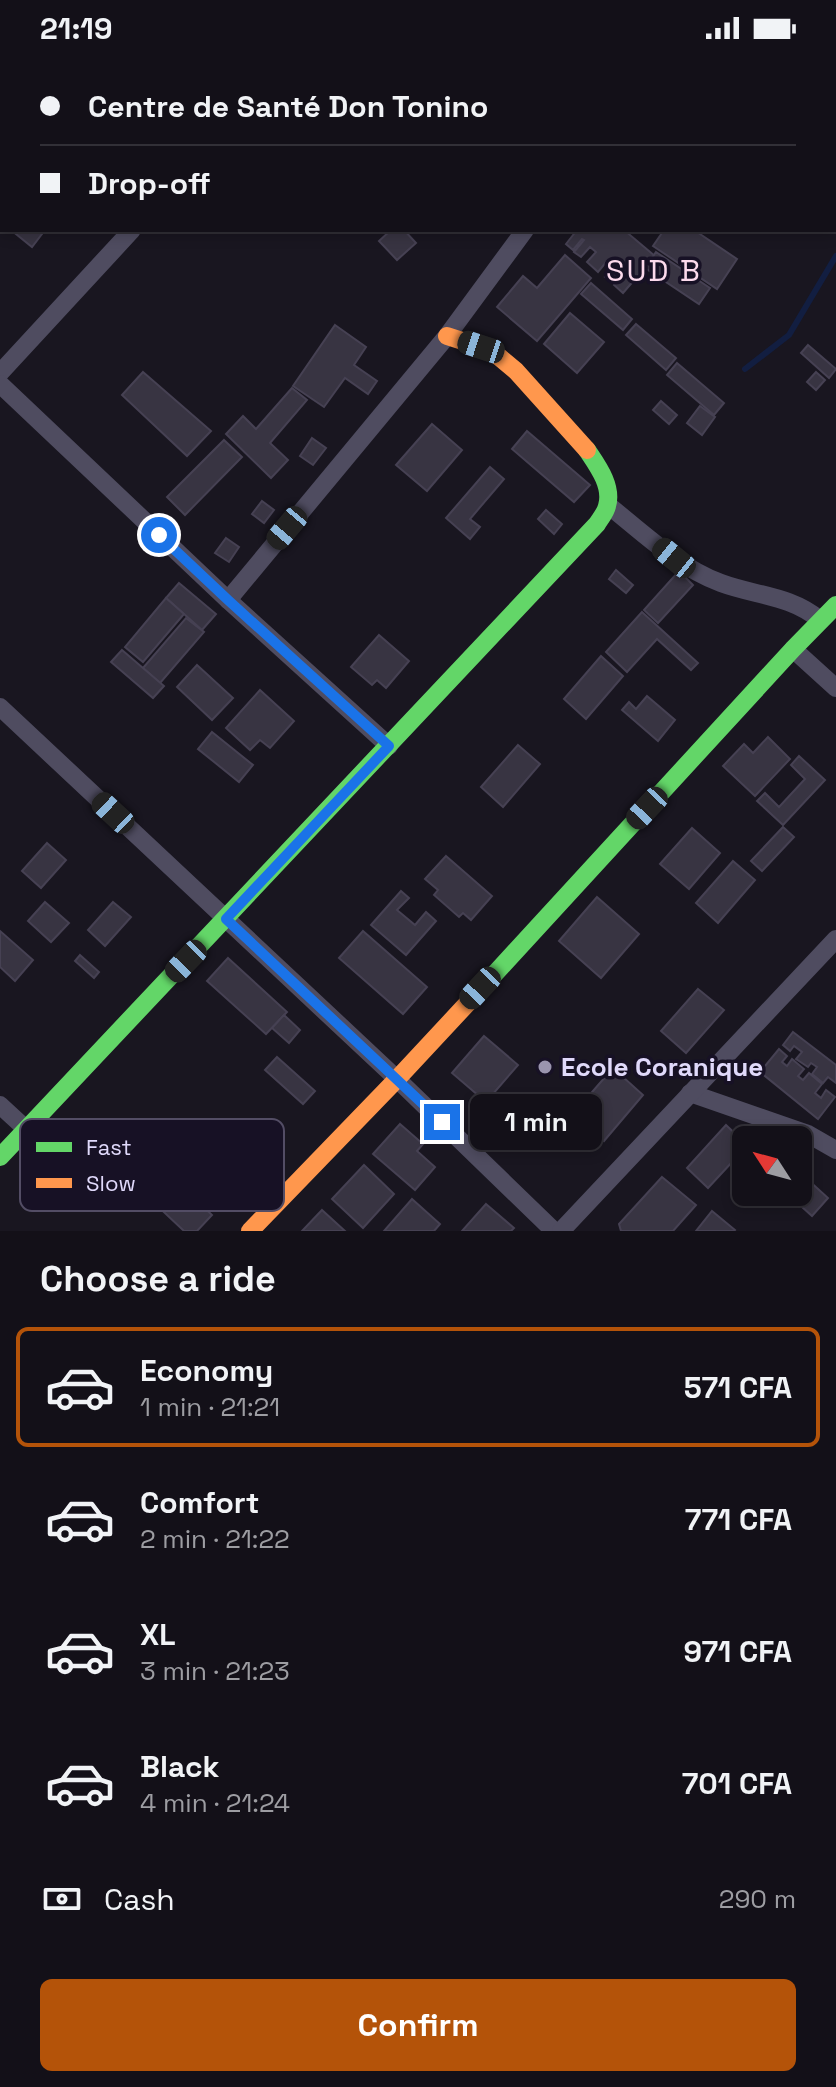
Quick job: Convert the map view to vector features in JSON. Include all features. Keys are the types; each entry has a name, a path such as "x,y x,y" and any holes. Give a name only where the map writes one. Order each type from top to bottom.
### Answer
{"street":[{"path":"0,373 130,232"},
{"path":"228,600 447,336 524,232"},
{"path":"36,1119 597,524 608,505 602,472 585,448 516,371 497,355 447,336"},
{"path":"0,384 228,600 389,746"},
{"path":"608,505 694,571 723,584 801,606 820,620"},
{"path":"284,1196 397,1079 836,605"},
{"path":"793,649 836,688"},
{"path":"0,707 397,1079 554,1231"},
{"path":"561,1231 836,939"},
{"path":"690,1093 808,1134 836,1150"},
{"path":"0,1105 20,1123"},
{"path":"0,1157 20,1135"},
{"path":"250,1231 269,1211"}],"building":[{"path":"13,232 43,232 32,247"},
{"path":"389,232 406,232 416,243 397,260 379,241"},
{"path":"575,232 626,232 655,256 623,293 614,285 622,275 619,272 611,282 605,277 614,267 607,261 598,272 587,262 596,252 590,247 581,257 574,252 584,240 573,250 566,244"},
{"path":"663,232 697,232 737,259 717,289 653,246"},
{"path":"656,252 710,288 699,304 645,268"},
{"path":"565,255 591,278 537,341 497,307 523,276 537,288"},
{"path":"591,283 632,319 623,330 581,294"},
{"path":"570,313 604,342 577,373 544,344"},
{"path":"636,324 676,358 666,370 626,335"},
{"path":"335,325 366,347 354,365 377,381 368,394 345,378 324,407 293,386"},
{"path":"808,345 836,369 829,378 801,353"},
{"path":"677,363 724,403 714,415 667,375"},
{"path":"143,372 211,431 187,456 122,395"},
{"path":"816,372 825,380 816,390 807,382"},
{"path":"292,388 307,400 270,443 288,460 271,478 226,434 243,416 256,429"},
{"path":"661,401 677,415 669,424 653,410"},
{"path":"700,406 715,417 702,435 687,423"},
{"path":"432,424 462,450 427,491 396,465"},
{"path":"527,431 590,485 574,502 512,449"},
{"path":"312,438 326,448 313,465 300,456"},
{"path":"224,440 242,457 185,515 167,497"},
{"path":"490,467 504,479 470,519 480,527 470,539 446,518"},
{"path":"262,501 274,510 264,523 252,514"},
{"path":"546,510 562,524 554,534 538,519"},
{"path":"226,538 239,547 229,562 215,553"},
{"path":"616,570 633,585 626,593 609,579"},
{"path":"679,571 693,585 658,623 644,610"},
{"path":"179,583 216,614 202,630 166,598"},
{"path":"166,598 184,614 143,662 125,647"},
{"path":"642,612 698,663 691,670 657,639 627,672 606,652"},
{"path":"186,618 204,632 160,683 143,668"},
{"path":"379,635 409,661 386,688 377,680 372,685 351,667"},
{"path":"122,650 164,686 153,698 111,662"},
{"path":"601,656 623,676 586,719 564,699"},
{"path":"197,665 233,698 212,720 177,687"},
{"path":"260,690 294,721 270,748 260,740 250,750 226,728"},
{"path":"647,696 675,720 658,741 622,710 629,702 636,709"},
{"path":"212,732 253,765 239,782 198,749"},
{"path":"768,737 790,759 755,796 723,766 744,744 753,753"},
{"path":"518,745 540,764 503,807 481,787"},
{"path":"799,756 825,780 783,825 757,801 765,793 779,807 805,779 791,765"},
{"path":"783,827 794,837 762,871 751,861"},
{"path":"692,828 720,853 689,889 660,864"},
{"path":"47,843 66,860 41,888 22,871"},
{"path":"446,856 492,896 471,920 463,913 459,917 434,895 438,890 425,879"},
{"path":"733,861 755,880 718,923 696,903"},
{"path":"401,891 409,898 397,910 415,925 426,912 436,921 406,955 371,925"},
{"path":"597,897 639,934 601,978 559,941"},
{"path":"45,902 69,923 51,942 28,921"},
{"path":"113,902 131,917 105,946 88,930"},
{"path":"0,931 33,960 15,981 0,967"},
{"path":"363,931 427,987 403,1014 339,958"},
{"path":"80,955 99,972 94,978 75,961"},
{"path":"228,958 287,1012 266,1034 207,981"},
{"path":"698,989 724,1010 686,1053 661,1031"},
{"path":"284,1015 300,1030 289,1043 272,1028"},
{"path":"793,1032 836,1065 836,1083 828,1077 823,1083 812,1074 817,1067 811,1063 808,1067 796,1059 802,1052 794,1046 790,1051 783,1045"},
{"path":"484,1036 518,1065 486,1102 452,1073"},
{"path":"779,1049 787,1056 782,1062 787,1066 792,1059 804,1069 798,1076 803,1080 809,1073 822,1084 815,1093 821,1098 826,1090 835,1097 818,1119 760,1072"},
{"path":"277,1057 315,1091 303,1104 265,1070"},
{"path":"613,1068 643,1095 604,1141 573,1114"},
{"path":"400,1124 423,1144 417,1151 435,1167 415,1190 373,1154"},
{"path":"726,1125 732,1131 732,1162 708,1188 687,1168"},
{"path":"364,1165 394,1194 363,1228 332,1199"},
{"path":"662,1177 696,1205 673,1231 621,1231 619,1224"},
{"path":"812,1183 828,1198 812,1216 801,1206 812,1206"},
{"path":"412,1199 440,1224 434,1231 384,1231"},
{"path":"486,1204 514,1228 511,1231 462,1231"},
{"path":"322,1210 345,1231 302,1231"},
{"path":"163,1211 208,1211 212,1215 197,1231 184,1231"},
{"path":"712,1211 735,1230 696,1231"}],"waterway":[{"path":"745,369 789,335 836,256"}],"traffic: fast":[{"path":"36,1119 597,524 606,508 608,491 587,450"},
{"path":"478,992 836,605"},
{"path":"0,1157 20,1136"}],"traffic: slow":[{"path":"447,336 497,355 516,371 587,450"},
{"path":"284,1196 478,992"},
{"path":"250,1231 269,1211"}],"place":[{"name":"Ecole Coranique","path":"545,1067"}],"district":[{"name":"SUD B","path":"654,271"}],"route":[{"path":"159,535 389,746 226,919 442,1122"}]}
